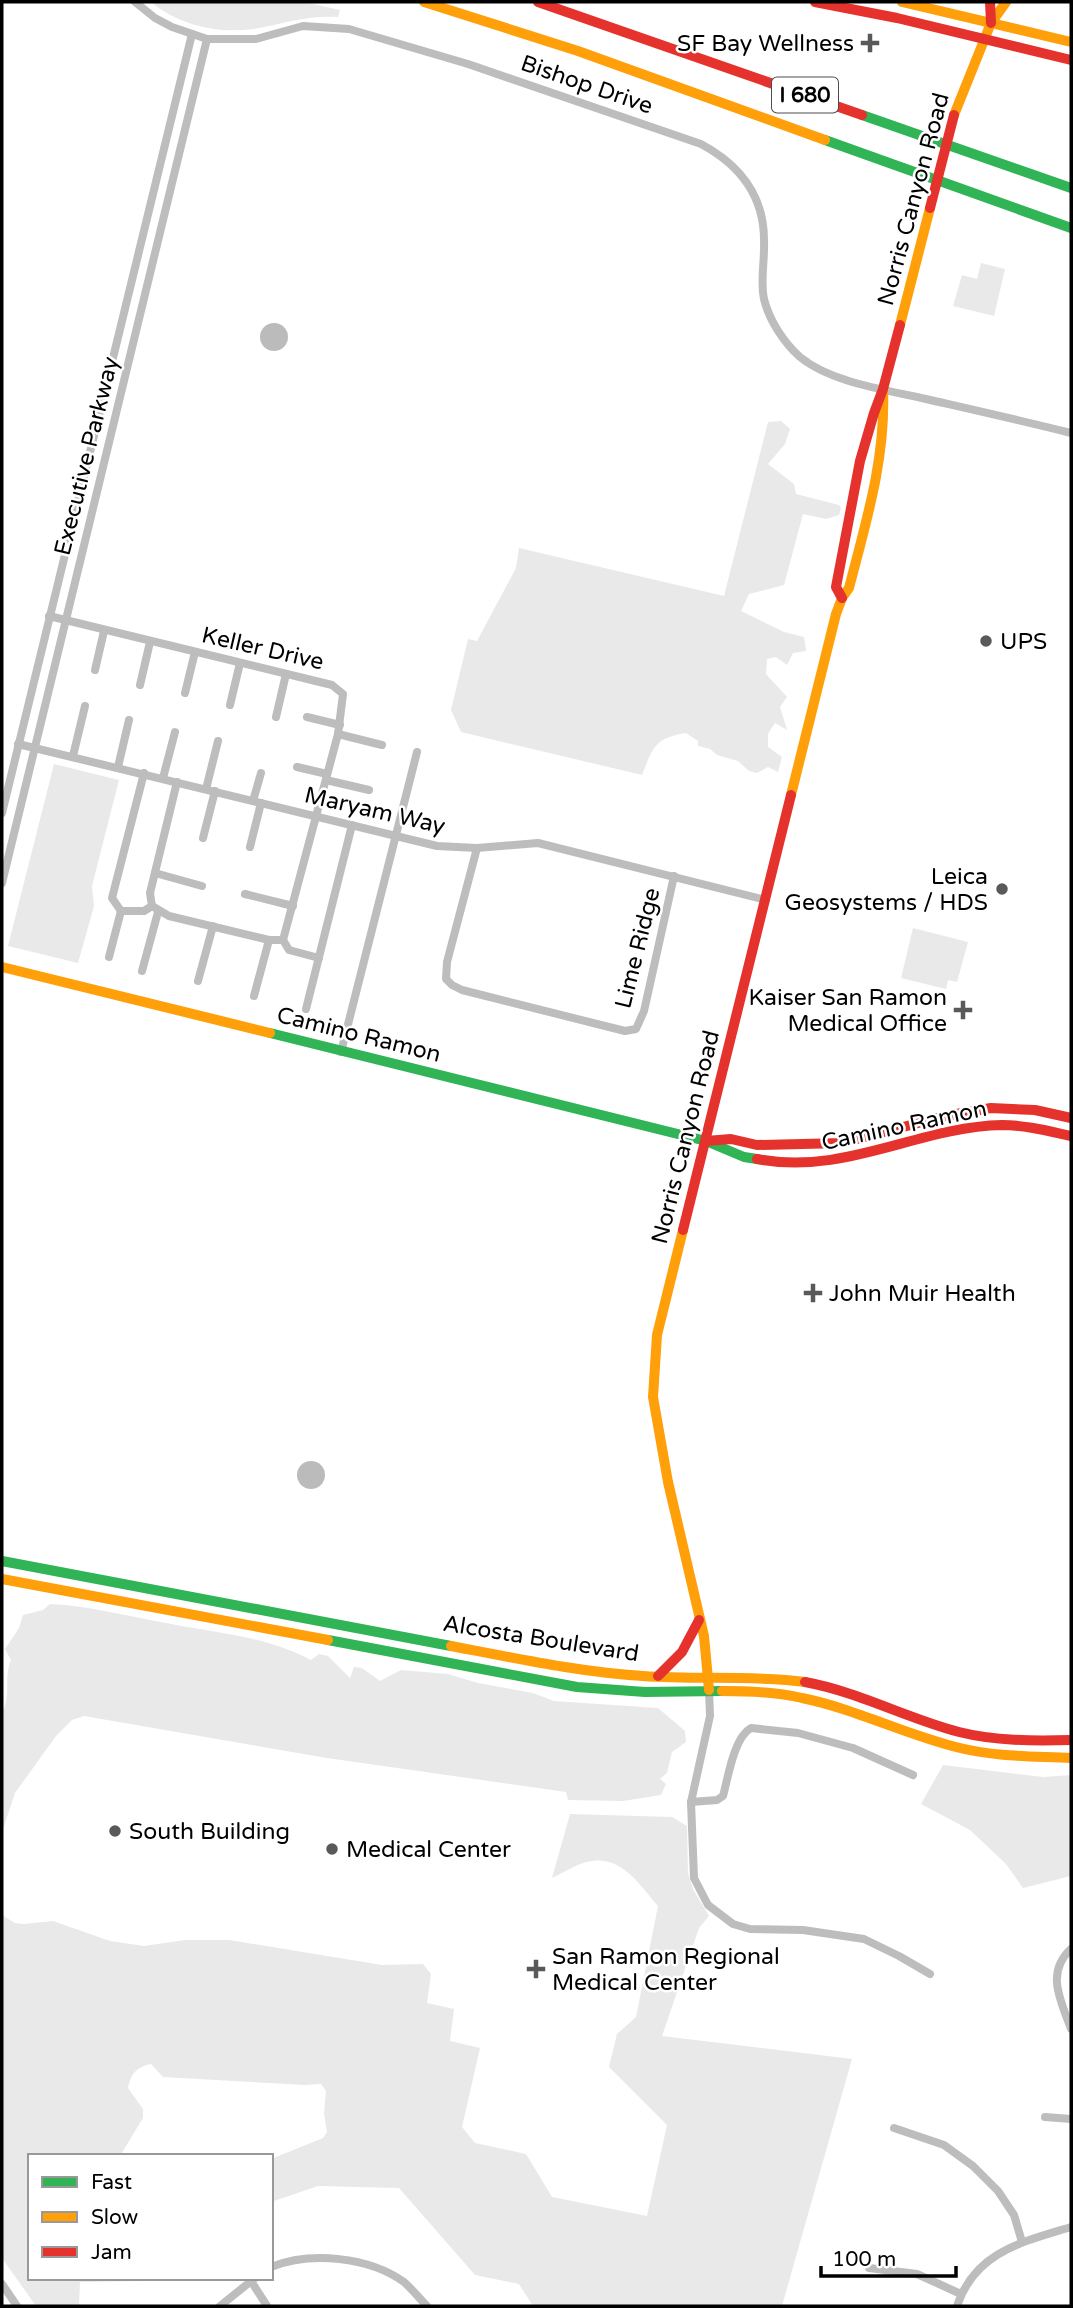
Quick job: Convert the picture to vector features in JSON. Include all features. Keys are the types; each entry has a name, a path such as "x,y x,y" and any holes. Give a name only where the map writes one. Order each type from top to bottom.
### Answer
{"main road":[{"name":"I 680","path":"424,2 578,51 1071,228"},
{"name":"I 680","path":"538,2 1071,188"},
{"path":"815,2 897,18 1071,60"},
{"path":"902,2 1071,43"},
{"name":"Norris Canyon Road","path":"990,2 991,23"},
{"name":"Norris Canyon Road","path":"842,598 836,587 854,489 872,415 883,389 954,115 991,23 1006,2"},
{"name":"Norris Canyon Road","path":"709,1690 700,1618 677,1523 653,1402 657,1335 842,598 849,588 873,489 886,418 883,389"},
{"name":"Camino Ramon","path":"2,967 706,1142 729,1153 767,1163 807,1165 853,1158 962,1130 996,1126 1030,1128 1071,1136"},
{"name":"Camino Ramon","path":"706,1142 731,1139 757,1145 808,1147 991,1108 1035,1110 1071,1118"},
{"name":"Alcosta Boulevard","path":"2,1561 559,1666 612,1674 709,1675 777,1679 825,1686 874,1701 946,1729 1032,1742 1071,1740"},
{"name":"Alcosta Boulevard","path":"2,1579 578,1686 666,1692 709,1690 799,1698 840,1708 980,1753 1018,1759 1071,1758"},
{"path":"659,1676 682,1652 700,1618"}],"street":[{"name":"Bishop Drive","path":"135,2 155,18 207,39 256,39 303,26 349,29 468,64 701,144 736,167 753,190 758,201 764,240 764,300 785,340 803,359 821,371 883,389 1071,433"},
{"name":"Executive Parkway","path":"2,813 192,34"},
{"name":"Executive Parkway","path":"2,883 207,39"},
{"name":"Keller Drive","path":"49,616 332,685 343,694 339,730 283,940"},
{"path":"95,670 104,631"},
{"path":"44,639 60,643"},
{"path":"140,685 150,642"},
{"path":"185,693 195,652"},
{"path":"230,705 240,663"},
{"path":"275,717 286,674"},
{"path":"73,756 85,706"},
{"path":"307,717 382,745"},
{"path":"118,766 129,720"},
{"path":"163,778 175,732"},
{"path":"203,838 218,741"},
{"name":"Maryam Way","path":"18,744 118,766 437,846 477,848 538,843 766,900"},
{"path":"341,1052 417,752"},
{"path":"297,767 369,790"},
{"path":"109,957 121,911 113,898 114,889 144,773"},
{"path":"250,847 261,773"},
{"path":"142,971 155,909 150,893 177,782"},
{"path":"306,1009 352,825"},
{"name":"Lime Ridge","path":"477,848 447,962 446,979 462,990 625,1031 636,1029 644,1011 674,876"},
{"path":"155,873 202,886"},
{"path":"245,894 293,906"},
{"path":"121,911 155,909 269,940 283,940 289,950 319,958"},
{"path":"198,981 213,926"},
{"path":"254,996 269,940"},
{"path":"709,1690 710,1716 691,1801 694,1878 708,1905 733,1924 750,1929 803,1930 864,1939 930,1974"},
{"path":"691,1801 717,1800 723,1796 744,1732 751,1728 799,1733 853,1748 913,1775"},
{"path":"1071,1949 1056,1971 1056,1988 1071,2029"},
{"path":"1045,2117 1071,2119"},
{"path":"894,2128 944,2145 973,2166 998,2191 1014,2215 1022,2242"},
{"path":"957,2306 969,2279 988,2261 1022,2242 1071,2227"},
{"path":"273,2266 289,2260 332,2259 366,2264 407,2284 427,2306"},
{"path":"869,2268 917,2274 961,2294"},
{"path":"220,2306 253,2280 267,2306"},
{"path":"2,2284 17,2306"}],"shaded area":[{"path":"151,2 304,2 340,10 338,17 315,17 253,29 226,30 186,22"},
{"path":"981,263 1005,269 994,316 953,306 962,275 977,279"},
{"path":"274,323 284,327 288,337 284,347 274,351 264,347 260,337 264,327"},
{"path":"781,421 790,429 785,444 768,464 794,484 796,494 839,505 841,508 839,515 826,519 803,514 784,585 749,594 741,611 784,632 804,637 806,651 793,653 787,665 776,657 767,659 766,674 787,697 780,707 787,730 775,723 768,734 768,747 782,757 778,772 768,767 757,773 749,771 738,761 698,746 698,741 686,733 656,745 642,775 461,732 451,710 468,639 477,641 516,568 519,548 724,596 768,422"},
{"path":"54,764 119,780 92,886 94,906 78,963 8,946"},
{"path":"913,928 968,942 957,982 948,980 946,989 901,978"},
{"path":"311,1461 321,1465 325,1475 321,1485 311,1489 301,1485 297,1475 301,1465"},
{"path":"50,1604 94,1609 240,1636 294,1652 311,1660 319,1654 328,1656 350,1678 354,1667 362,1668 380,1681 401,1670 448,1674 478,1683 533,1693 554,1701 658,1708 685,1731 686,1742 672,1752 667,1773 660,1779 666,1784 661,1795 623,1801 568,1800 566,1792 327,1758 84,1716 72,1720 56,1736 15,1793 2,1832 2,1713 11,1660 5,1649 19,1628 23,1615 43,1610"},
{"path":"943,1765 1043,1777 1071,1775 1071,1876 1023,1888 1006,1864 970,1830 921,1804"},
{"path":"570,1814 672,1817 687,1826 688,1873 693,1889 709,1916 699,1928 662,2036 852,2059 782,2306 533,2306 519,2284 475,2275 399,2188 318,2186 273,2201 273,2158 323,2138 327,2132 324,2114 326,2091 321,2084 163,2077 151,2064 135,2072 129,2083 128,2088 143,2109 143,2118 121,2154 28,2154 28,2280 147,2280 80,2282 79,2306 36,2306 2,2258 2,1915 15,1923 53,1921 110,1941 144,1946 185,1940 229,1940 382,1965 423,1964 431,1974 427,2003 454,2009 450,2041 480,2048 462,2127 475,2143 526,2154 552,2197 647,2216 667,2125 609,2067 617,2034 636,2017 658,1906 636,1880 619,1866 609,1862 587,1862 552,1878"}],"traffic: fast":[{"path":"862,115 1071,188"},
{"path":"825,140 1071,228"},
{"path":"270,1033 706,1141 744,1157 757,1159"},
{"path":"2,1561 451,1646"},
{"path":"328,1640 577,1687 645,1692 722,1691"}],"traffic: slow":[{"path":"424,2 578,51 825,140"},
{"path":"902,2 1071,42"},
{"path":"954,115 991,23 1006,2"},
{"path":"900,325 930,208"},
{"path":"791,795 836,614 849,588 868,514 878,465 883,389"},
{"path":"2,967 270,1033"},
{"path":"683,1230 657,1335 653,1397 668,1482 704,1636 709,1690"},
{"path":"2,1579 328,1640"},
{"path":"451,1646 619,1674 805,1682"},
{"path":"722,1691 772,1693 822,1703 940,1743 974,1751 1071,1758"}],"traffic: jam":[{"path":"538,2 862,115"},
{"path":"815,2 897,18 1071,60"},
{"path":"990,2 991,23"},
{"path":"930,208 954,115"},
{"path":"842,598 836,587 860,461 900,325"},
{"path":"683,1230 791,795"},
{"path":"706,1141 731,1139 757,1145 842,1143 945,1116 991,1108 1035,1110 1071,1118"},
{"path":"757,1159 789,1163 820,1161 940,1134 1002,1125 1028,1127 1071,1136"},
{"path":"658,1676 682,1652 699,1620"},
{"path":"805,1682 844,1692 959,1732 1014,1740 1071,1740"}],"place":[{"name":"SF Bay Wellness","path":"870,43"},
{"name":"UPS","path":"986,641"},
{"name":"Leica Geosystems / HDS","path":"1002,889"},
{"name":"Kaiser San Ramon Medical Office","path":"963,1010"},
{"name":"John Muir Health","path":"813,1293"},
{"name":"South Building","path":"115,1831"},
{"name":"Medical Center","path":"332,1849"},
{"name":"San Ramon Regional Medical Center","path":"536,1969"}]}
